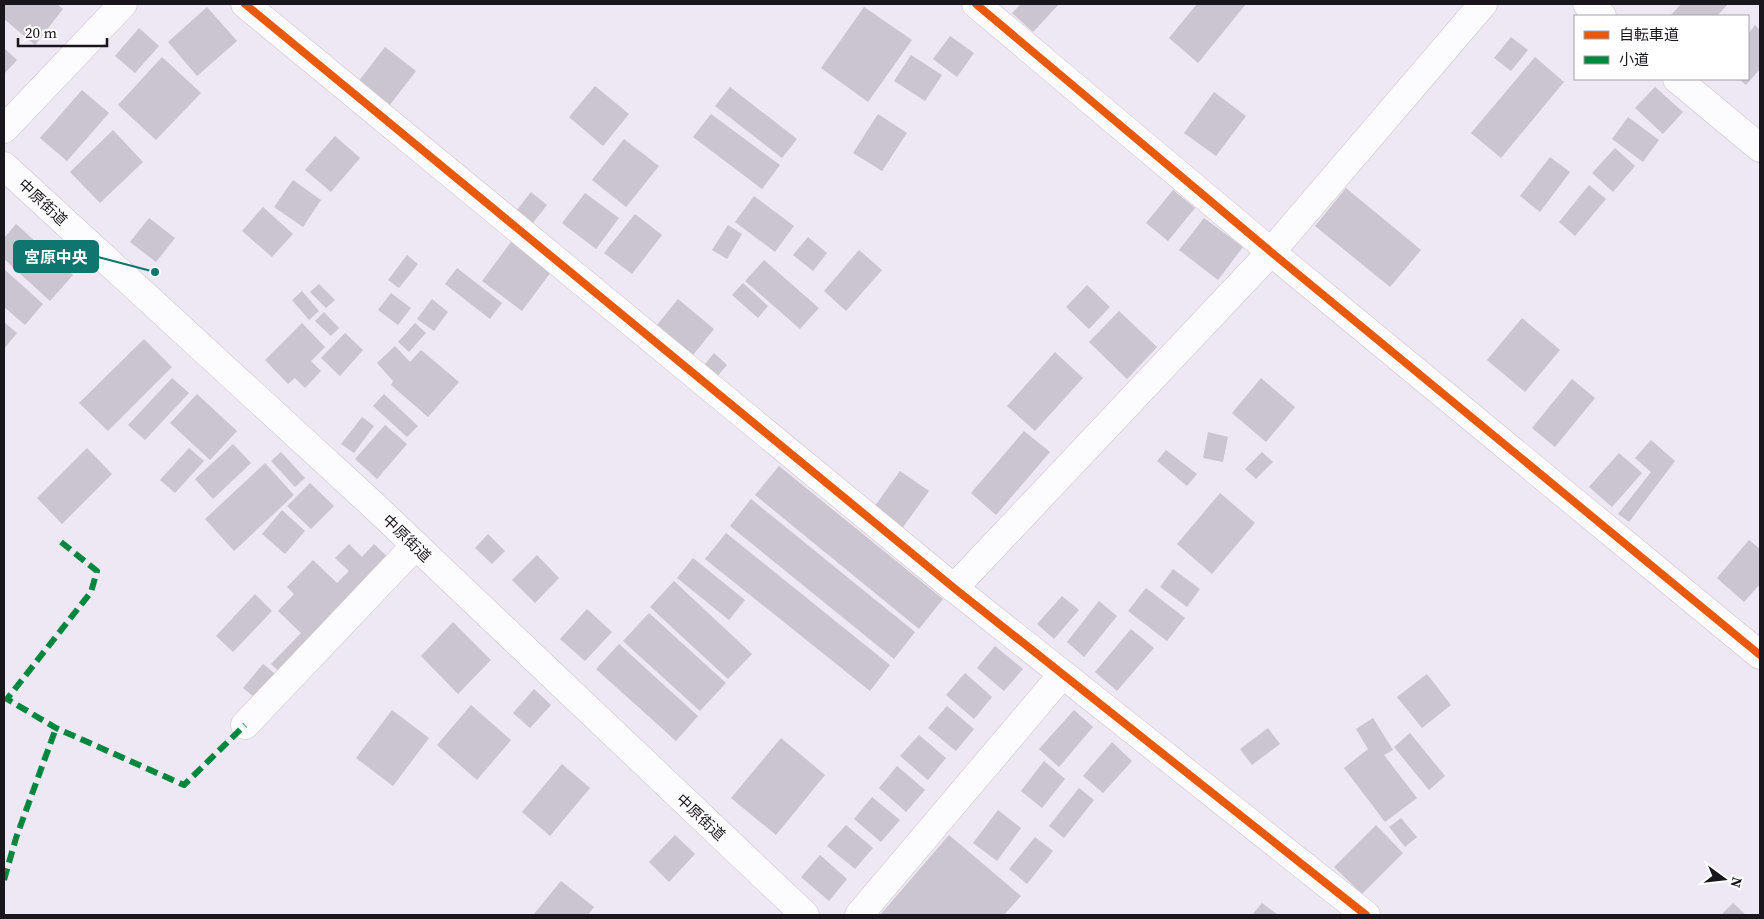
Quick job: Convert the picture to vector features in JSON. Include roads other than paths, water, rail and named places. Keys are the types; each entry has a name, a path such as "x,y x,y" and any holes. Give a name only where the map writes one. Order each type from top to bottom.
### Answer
{"street":[{"path":"4,130 123,4"},
{"path":"245,4 954,588 1366,915"},
{"path":"976,4 1271,252 1760,655"},
{"path":"954,588 1271,252 1483,4"},
{"path":"1587,4 1601,15"},
{"path":"1678,80 1760,148"},
{"name":"中原街道","path":"4,166 371,504 805,915"},
{"path":"245,725 415,546"},
{"path":"859,915 1062,675"}],"place":[{"name":"宮原中央","path":"155,272"}]}
